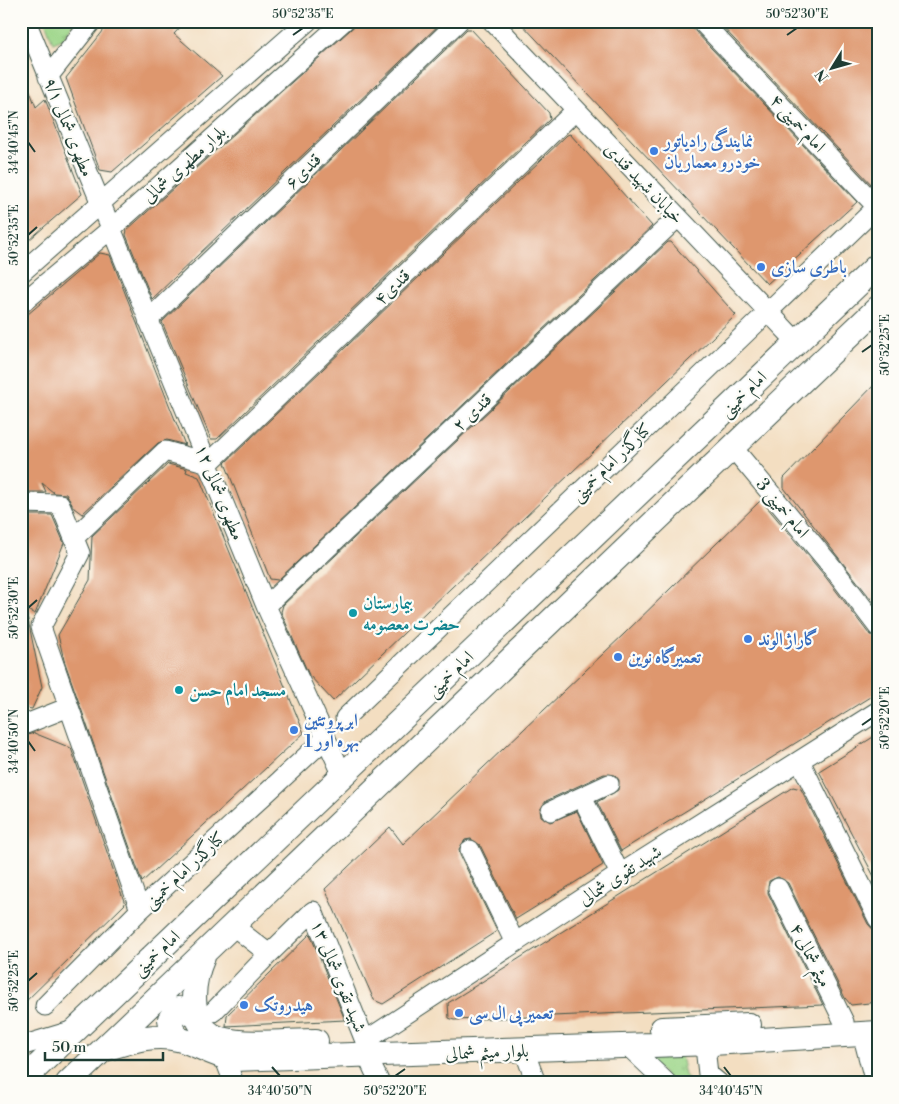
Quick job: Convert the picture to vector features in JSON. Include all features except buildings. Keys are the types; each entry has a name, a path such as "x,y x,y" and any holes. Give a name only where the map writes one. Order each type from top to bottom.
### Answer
{"main road":[{"name":"امام خمینی","path":"21,1082 878,265"},
{"name":"امام خمینی","path":"68,1083 733,448 875,317"},
{"path":"204,954 196,974 193,990 205,1014"},
{"path":"178,1039 172,1030 170,1019 178,1009 205,1014"},
{"name":"بلوار میثم شمالی","path":"205,1014 206,1031 219,1039 236,1042 366,1048 524,1050 712,1043 865,1027"},
{"name":"بلوار میثم شمالی","path":"102,1050 138,1038 178,1039 233,1059 366,1048 865,1027"}],"street":[{"name":"مطهری شمالی ۹/۱","path":"26,21 101,205"},
{"path":"48,77 92,21"},
{"name":"بلوار مطهری شمالی","path":"21,273 101,205 308,21"},
{"name":"بلوار مطهری شمالی","path":"21,304 112,228 344,21"},
{"name":"قندی۶","path":"148,320 458,21"},
{"name":"خیابان شهید قندی","path":"492,21 575,111 797,342"},
{"name":"امام خمینی ۴","path":"701,21 878,207"},
{"name":"قندی۴","path":"209,463 575,111"},
{"name":"مطهری شمالی ۱۲","path":"101,205 209,463 266,606 344,776"},
{"name":"کنارگذر امام خمینی","path":"345,718 878,207"},
{"name":"قندی ۲","path":"266,606 677,218"},
{"name":"امام خمینی 3","path":"733,448 833,568 878,627"},
{"path":"74,538 165,451 209,463"},
{"path":"21,504 60,504 80,552 41,628 140,910"},
{"path":"21,726 69,707"},
{"name":"شهید تقوی شمالی","path":"366,1048 515,943 620,874 878,711"},
{"name":"کنارگذر امام خمینی","path":"45,1006 140,910 326,738"},
{"path":"800,761 859,884 878,919"},
{"path":"551,811 609,784"},
{"path":"582,797 620,874"},
{"path":"470,850 515,943"},
{"name":"میثم شمالی ۴","path":"778,888 865,1027 875,1083"},
{"name":"شهید تقوی شمالی ۱۳","path":"269,954 313,911 380,1083"},
{"path":"205,1014 269,954 232,925"},
{"path":"21,1046 75,1030"},
{"path":"712,1043 706,1056 706,1064 708,1074 719,1083"},
{"path":"628,1046 667,1083"},
{"path":"524,1050 536,1083"},
{"path":"224,1057 234,1083"}],"green space":[{"path":"45,21 75,21 63,39 53,43"},
{"path":"681,1056 685,1075 691,1083 673,1083 646,1057"}],"place":[{"name":"نمایندگی رادیاتور خودرو معماریان","path":"654,151"},
{"name":"باطری سازی","path":"761,267"},
{"name":"بیمارستان حضرت معصومه","path":"353,613"},
{"name":"گاراژ الوند","path":"748,639"},
{"name":"تعمیرگاه نوین","path":"618,657"},
{"name":"مسجد امام حسن","path":"179,690"},
{"name":"ابر پروتئین بهره آور 1","path":"294,730"},
{"name":"هیدروتک","path":"244,1005"},
{"name":"تعمیر پی ال سی","path":"459,1013"}]}
